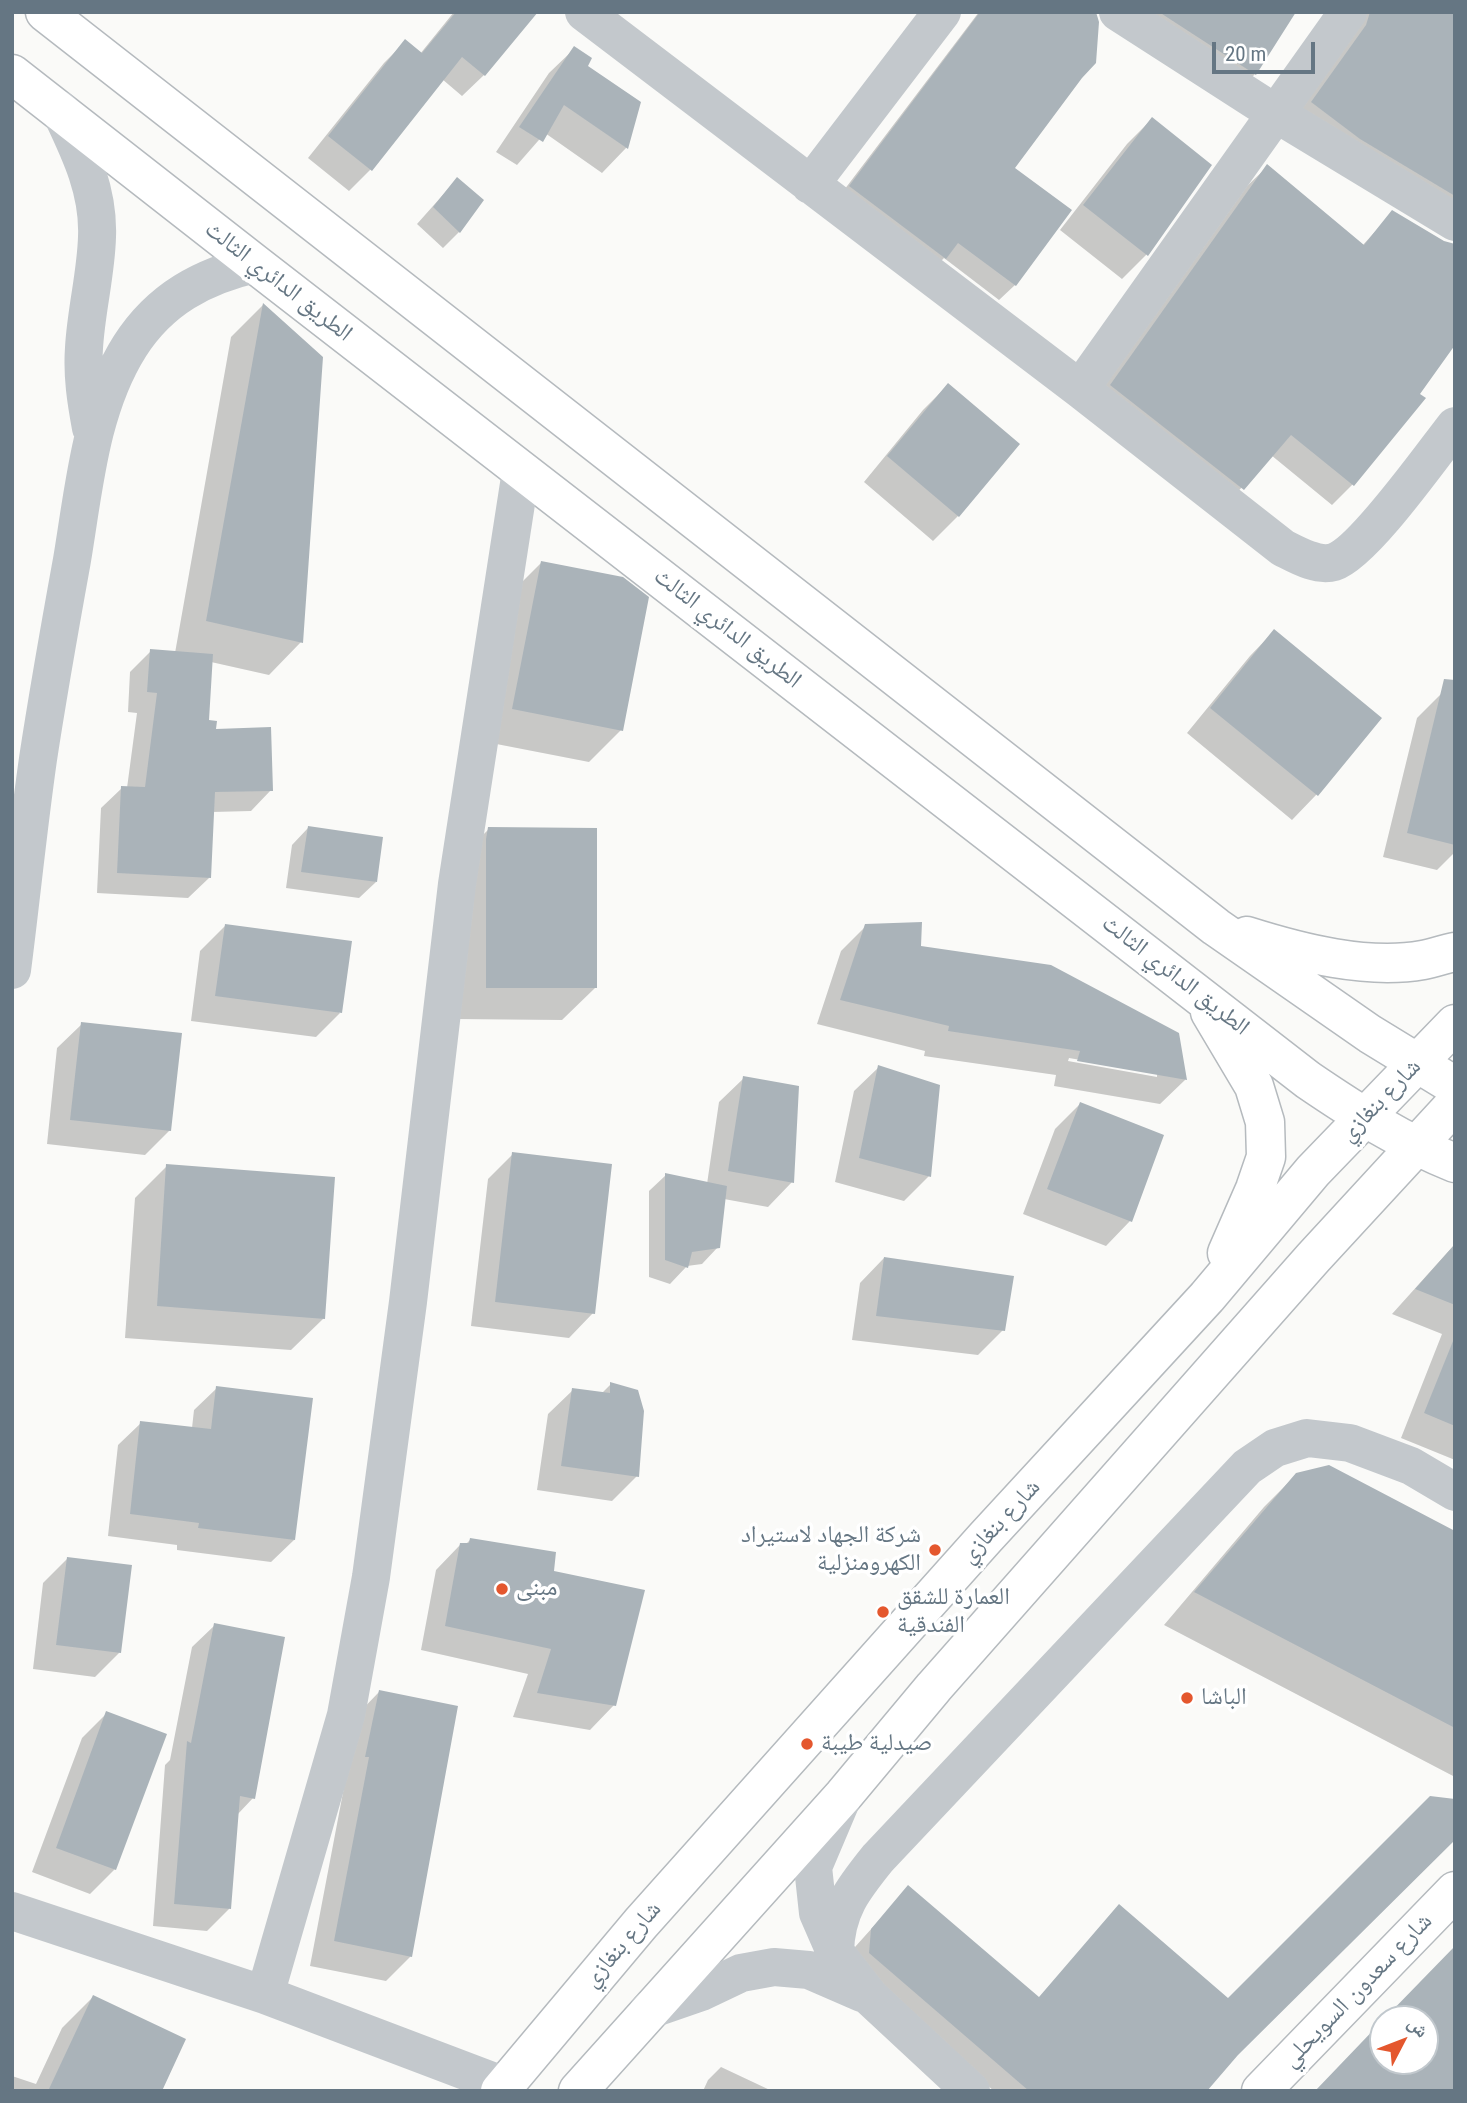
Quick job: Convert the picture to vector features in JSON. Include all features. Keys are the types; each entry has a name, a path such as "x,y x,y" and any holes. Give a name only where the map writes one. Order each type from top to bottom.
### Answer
{"main road":[{"path":"45,12 1216,927 1370,1034 1455,1086"},
{"name":"الطريق الدائري الثالث","path":"12,74 1308,1080 1414,1147 1455,1163"},
{"path":"1216,927 1284,948 1327,957 1377,962 1422,960 1455,952"},
{"path":"1201,995 1254,1086 1265,1122 1266,1157 1255,1189 1207,1297"},
{"name":"شارع بنغازي","path":"503,2088 641,1923 985,1538 1207,1297 1314,1171 1455,1024"},
{"path":"578,2091 843,1796 1017,1593 1455,1104"},
{"name":"شارع سعدون السويحلي","path":"1261,2091 1455,1891"}],"street":[{"path":"584,12 1080,388 1283,548 1307,560 1332,562 1352,551 1455,426"},
{"path":"810,185 942,12"},
{"path":"1118,12 1275,113 1455,222"},
{"path":"1080,388 1348,12"},
{"path":"60,110 85,162 94,197 97,235 83,371 84,394 93,438"},
{"path":"12,970 38,760 93,438 110,386 130,346 155,315 190,287 223,272 255,264"},
{"path":"265,1996 346,1714 371,1577 408,1302 457,884 521,471"},
{"path":"835,1952 835,1935 844,1905 878,1857 1247,1467 1275,1448 1307,1438 1350,1443 1411,1466 1455,1492"},
{"path":"843,1796 813,1867 818,1913 835,1952 870,1997 971,2091"},
{"path":"12,1911 265,1996 503,2088"},
{"path":"649,2010 701,1992 741,1973 774,1967 809,1970 870,1997"}],"building":[{"path":"456,12 538,12 485,76 462,57 372,171 328,136 405,39 422,53"},
{"path":"980,12 1096,12 1099,22 1096,63 1015,168 1072,210 1016,286 958,243 946,259 849,186"},
{"path":"1159,12 1296,12 1256,75"},
{"path":"1370,12 1455,12 1455,196 1360,139 1311,102 1366,25"},
{"path":"574,46 592,58 588,66 641,102 628,149 564,105 543,142 519,127"},
{"path":"1152,117 1212,165 1148,256 1083,205"},
{"path":"1267,164 1364,245 1392,210 1444,241 1455,244 1455,345 1420,394 1426,398 1354,486 1291,435 1244,490 1110,385"},
{"path":"457,177 484,200 460,233 433,207"},
{"path":"263,303 323,357 303,643 206,621"},
{"path":"948,383 1020,444 959,517 887,456"},
{"path":"541,561 623,577 649,597 623,731 512,709"},
{"path":"1274,629 1382,718 1318,796 1210,708"},
{"path":"150,649 213,654 209,720 217,721 216,729 271,727 273,791 215,792 211,878 117,873 121,786 145,787 157,693 147,692"},
{"path":"1444,679 1455,680 1455,845 1407,833"},
{"path":"308,826 383,837 377,882 301,872"},
{"path":"488,827 597,828 597,988 486,988"},
{"path":"922,922 921,946 1051,965 1179,1033 1187,1080 1077,1061 1080,1051 948,1031 949,1026 840,1000 865,924"},
{"path":"225,924 352,941 342,1013 215,996"},
{"path":"81,1022 182,1033 171,1131 70,1120"},
{"path":"878,1065 940,1085 931,1177 859,1158"},
{"path":"743,1076 799,1086 794,1183 728,1171"},
{"path":"1080,1102 1164,1135 1132,1222 1047,1189"},
{"path":"512,1152 612,1164 595,1314 495,1302"},
{"path":"166,1164 335,1177 325,1319 157,1306"},
{"path":"665,1173 727,1186 720,1248 692,1252 688,1268 665,1260"},
{"path":"1455,1244 1455,1305 1415,1289"},
{"path":"884,1257 1014,1276 1005,1331 876,1316"},
{"path":"1455,1341 1455,1426 1424,1413"},
{"path":"610,1382 638,1390 644,1411 639,1477 561,1466 572,1388 610,1393"},
{"path":"216,1386 313,1398 295,1540 198,1528 199,1523 130,1514 140,1421 211,1429"},
{"path":"1329,1465 1455,1531 1455,1728 1194,1592 1296,1473"},
{"path":"470,1538 556,1552 554,1571 645,1590 616,1706 537,1693 551,1649 445,1626 460,1543 469,1543"},
{"path":"67,1557 132,1565 121,1653 56,1645"},
{"path":"214,1623 285,1637 255,1799 240,1796 231,1909 174,1904 187,1741 191,1743"},
{"path":"379,1690 458,1706 412,1957 334,1941"},
{"path":"106,1711 167,1734 116,1870 56,1848"},
{"path":"1430,1796 1455,1799 1455,1840 1238,2055 1207,2091 1029,2091 869,1953 871,1929 908,1885 1039,1997 1119,1904 1228,1998"},
{"path":"1455,1946 1455,2091 1315,2091 1369,2035 1369,2075 1439,2075 1439,2005 1398,2005"},
{"path":"93,1995 186,2039 162,2091 48,2091"}],"place":[{"name":"شركة الجهاد لاستيراد الكهرومنزلية","path":"935,1550"},
{"name":"مبنى","path":"502,1589"},
{"name":"العمارة للشقق الفندقية","path":"883,1612"},
{"name":"الباشا","path":"1187,1698"},
{"name":"صيدلية طيبة","path":"807,1744"}]}
